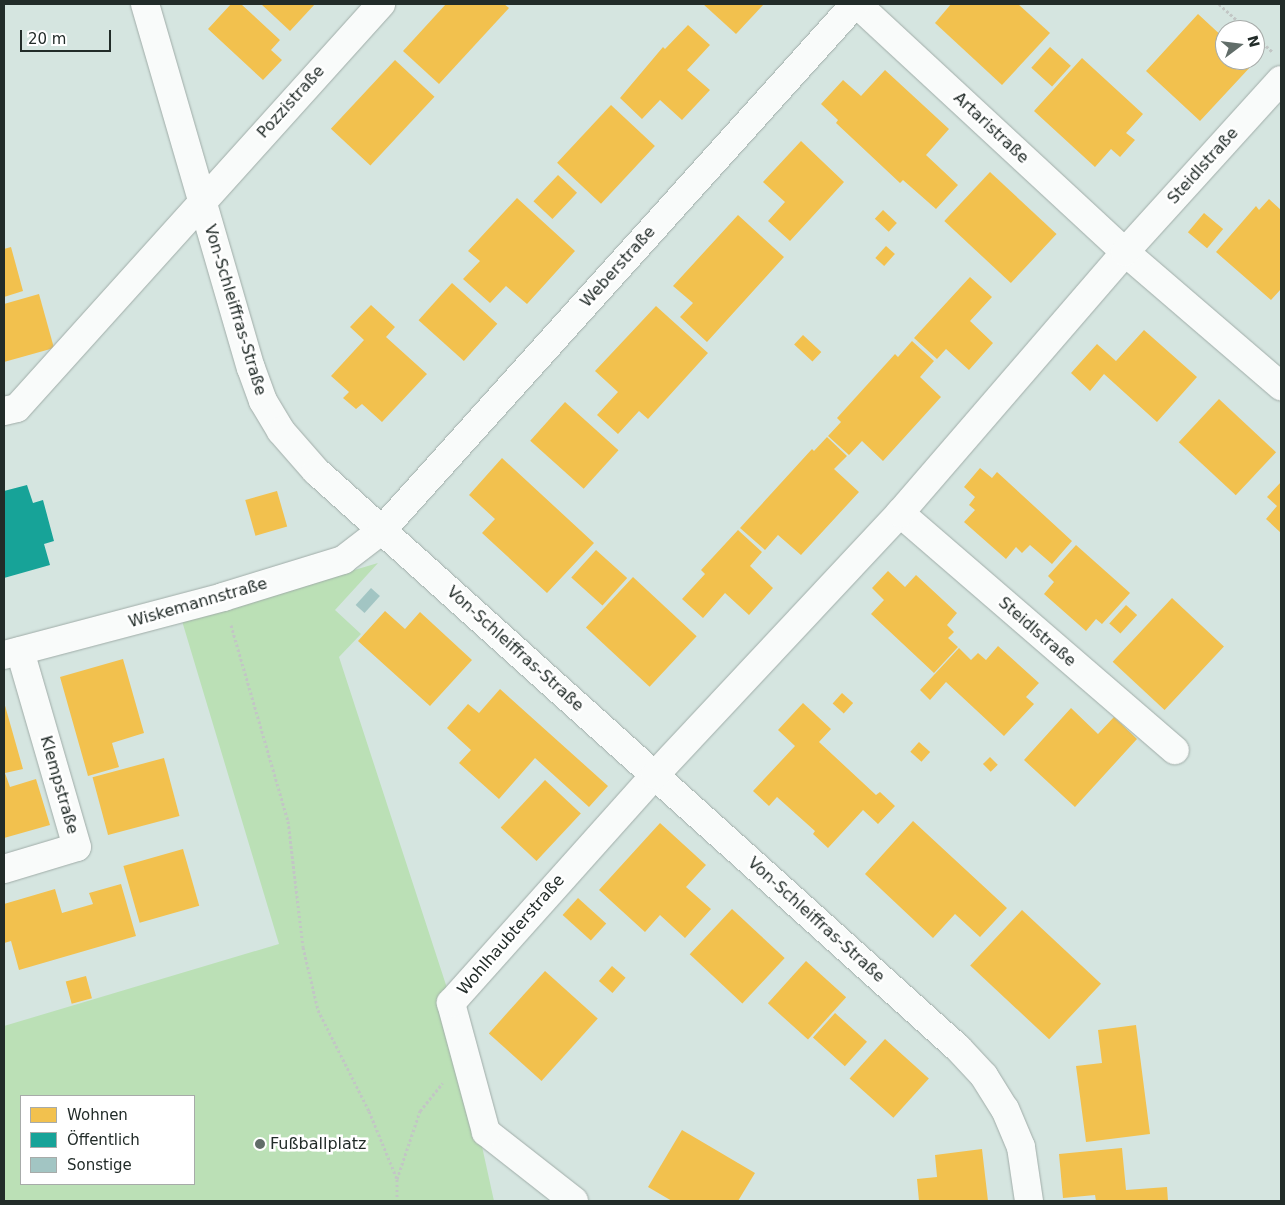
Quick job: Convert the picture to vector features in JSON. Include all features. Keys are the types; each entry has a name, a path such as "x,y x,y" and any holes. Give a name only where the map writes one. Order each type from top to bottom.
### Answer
{"street":[{"name":"Von-Schleiffras-Straße","path":"145,4 263,401 298,452 382,530 958,1048 984,1076 1005,1109 1020,1147 1029,1201"},
{"name":"Pozzistraße","path":"202,201 381,4"},
{"name":"Artaristraße","path":"856,4 1125,252"},
{"name":"Weberstraße","path":"382,530 856,4"},
{"name":"Steidlstraße","path":"655,775 900,514 1125,252 1279,68"},
{"path":"4,411 17,408 202,201"},
{"path":"1125,252 1281,386"},
{"name":"Steidlstraße","path":"900,514 1175,750"},
{"name":"Wiskemannstraße","path":"12,653 223,597 344,560 382,530"},
{"name":"Klempstraße","path":"4,869 77,847 12,653"},
{"name":"Wohlhaubterstraße","path":"574,1201 486,1132 451,1003 655,775"}],"path":[{"path":"1219,4 1237,20"},
{"path":"1265,49 1279,68"},
{"path":"223,597 288,821 303,947 318,1010 369,1111 397,1180"},
{"path":"397,1201 397,1180 420,1112"}],"green space":[{"path":"378,563 335,610 361,634 339,657 447,988 439,997 481,1142 494,1201 4,1201 4,1026 279,944 182,621"}],"building: Wohnen":[{"path":"231,4 241,4 280,40 271,50 282,60 263,80 208,29"},
{"path":"261,4 315,4 290,31"},
{"path":"446,4 504,4 509,8 439,84 403,51"},
{"path":"703,4 764,4 736,34"},
{"path":"951,4 1018,4 1050,33 1002,85 935,23"},
{"path":"1198,14 1215,30 1215,70 1247,70 1200,121 1146,71"},
{"path":"688,25 710,45 687,70 710,90 682,120 660,100 642,119 620,98 663,47 665,49"},
{"path":"1050,47 1071,66 1052,87 1031,68"},
{"path":"1082,58 1143,114 1126,133 1135,140 1120,157 1111,149 1095,167 1034,111"},
{"path":"395,60 434,97 370,166 331,129"},
{"path":"885,70 949,129 926,155 958,185 936,209 903,180 900,183 836,123 838,120 821,104 843,80 861,96"},
{"path":"611,105 655,146 601,204 557,163"},
{"path":"801,141 844,182 790,241 768,221 785,202 763,182"},
{"path":"990,172 1057,234 1011,283 944,221"},
{"path":"558,175 577,193 552,219 533,201"},
{"path":"517,198 575,251 527,304 506,286 490,303 463,279 480,261 468,251"},
{"path":"1269,199 1281,210 1281,289 1271,300 1216,252 1256,206 1259,210"},
{"path":"883,210 897,223 889,232 875,219"},
{"path":"1204,213 1223,229 1207,248 1188,232"},
{"path":"738,215 784,257 707,342 680,317 693,303 673,286"},
{"path":"886,246 895,254 884,266 875,258"},
{"path":"11,247 23,291 4,297 4,249"},
{"path":"970,277 992,297 970,321 993,343 969,370 946,349 937,359 914,338"},
{"path":"452,283 497,324 464,361 419,320"},
{"path":"39,294 54,348 4,362 4,304"},
{"path":"371,305 395,327 386,337 427,374 382,422 362,404 356,409 343,398 349,392 331,376 364,340 350,327"},
{"path":"656,306 708,353 648,419 639,411 618,434 597,415 618,392 595,371"},
{"path":"1144,330 1197,377 1157,422 1104,374 1090,391 1071,373 1097,344 1116,361"},
{"path":"803,335 821,352 812,362 794,345"},
{"path":"912,341 934,361 920,377 941,397 883,461 862,441 849,455 828,436 841,422 837,418 895,354 898,357"},
{"path":"1219,399 1276,452 1236,495 1179,442"},
{"path":"565,402 619,450 584,489 530,441"},
{"path":"827,437 847,456 834,469 859,492 801,555 778,535 765,550 740,528 812,449 814,451"},
{"path":"502,458 594,543 547,593 482,533 495,519 469,495"},
{"path":"980,468 992,478 997,472 1072,541 1052,564 1030,545 1022,553 1016,547 1006,559 964,522 975,510 969,505 975,497 964,487"},
{"path":"1281,482 1281,533 1266,519 1277,506 1267,497"},
{"path":"277,491 287,527 255,536 245,500"},
{"path":"738,530 762,552 750,566 773,588 749,615 725,593 703,618 682,599 705,574 701,570"},
{"path":"1076,545 1130,593 1102,624 1096,619 1086,631 1044,594 1054,582 1048,576"},
{"path":"596,550 627,578 602,606 571,577"},
{"path":"888,571 905,587 916,575 957,613 947,625 954,632 948,638 958,647 934,673 871,614 884,600 872,588"},
{"path":"633,577 697,636 650,687 586,627"},
{"path":"1172,598 1224,646 1165,710 1113,662"},
{"path":"1126,605 1137,615 1120,634 1109,624"},
{"path":"385,611 405,629 420,612 472,660 430,706 358,641"},
{"path":"998,646 1039,683 1026,697 1034,704 1004,736 946,682 930,700 920,690 959,648 971,660 978,653 986,660"},
{"path":"123,659 144,733 112,743 119,767 88,776 60,677"},
{"path":"500,689 608,786 589,807 535,758 499,799 459,763 471,750 447,728 468,704 479,713"},
{"path":"842,693 853,703 844,713 833,703"},
{"path":"4,702 23,769 5,773 10,787 36,779 50,825 4,838"},
{"path":"803,703 831,729 819,742 876,795 880,792 895,806 878,824 863,810 828,848 813,834 815,831 777,797 769,806 753,791 795,746 778,730"},
{"path":"1071,708 1098,734 1114,717 1137,739 1075,807 1024,760"},
{"path":"919,742 930,752 921,762 910,752"},
{"path":"990,757 998,765 991,772 983,764"},
{"path":"164,758 180,816 108,835 93,777"},
{"path":"545,780 581,813 537,861 501,828"},
{"path":"913,821 1007,908 980,937 955,914 933,938 865,874"},
{"path":"660,823 706,865 686,887 711,909 685,938 660,915 645,932 599,890"},
{"path":"183,849 199,906 140,923 123,866"},
{"path":"121,884 136,936 19,970 11,941 4,943 4,904 55,889 62,913 93,904 89,893"},
{"path":"578,898 606,923 591,941 563,915"},
{"path":"732,909 785,958 742,1003 690,954"},
{"path":"1022,910 1101,984 1049,1039 970,966"},
{"path":"806,961 846,997 808,1039 768,1003"},
{"path":"612,966 626,978 612,993 599,981"},
{"path":"545,971 598,1019 542,1081 489,1033"},
{"path":"86,976 92,998 72,1004 66,981"},
{"path":"835,1013 867,1042 845,1066 813,1038"},
{"path":"1136,1025 1150,1134 1086,1142 1076,1066 1102,1063 1098,1030"},
{"path":"885,1039 929,1078 893,1118 850,1078"},
{"path":"682,1130 755,1173 738,1201 672,1201 648,1187"},
{"path":"1122,1148 1126,1190 1167,1187 1168,1201 1096,1201 1095,1195 1063,1198 1059,1154"},
{"path":"982,1149 988,1201 919,1201 917,1179 937,1177 935,1155"}],"building: Öffentlich":[{"path":"27,485 33,503 43,500 54,541 44,544 50,565 4,578 4,491"}],"building: Sonstige":[{"path":"371,588 380,596 365,613 356,605"}],"place":[{"name":"Fußballplatz","path":"260,1144"}]}
